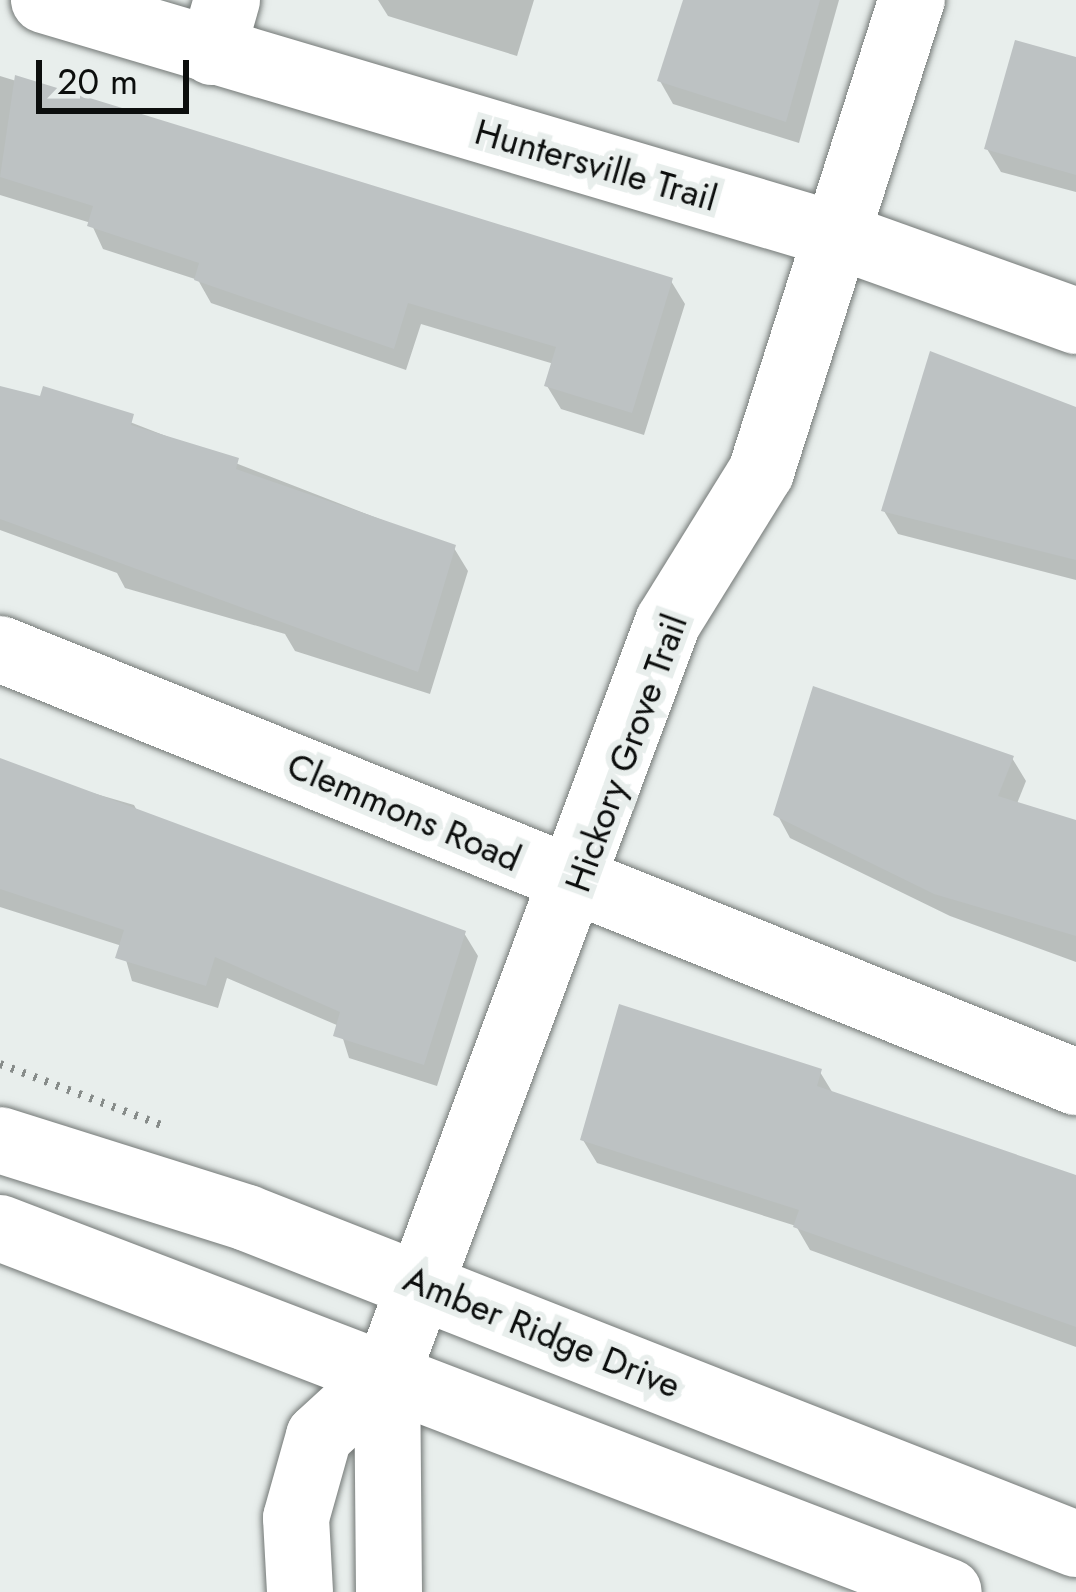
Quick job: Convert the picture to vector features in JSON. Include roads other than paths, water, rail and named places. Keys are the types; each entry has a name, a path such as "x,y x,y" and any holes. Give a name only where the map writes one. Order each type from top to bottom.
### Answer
{"street":[{"name":"Huntersville Trail","path":"44,0 219,26 1076,321"},
{"name":"Hickory Grove Trail","path":"387,1374 578,885 668,622 760,472 912,0"},
{"name":"Clemmons Road","path":"0,649 1076,1082"},
{"name":"Amber Ridge Drive","path":"0,1140 422,1283 1076,1544"},
{"path":"0,1228 950,1592"},
{"path":"300,1592 296,1518 319,1436 387,1374"},
{"path":"387,1374 389,1592"}]}
